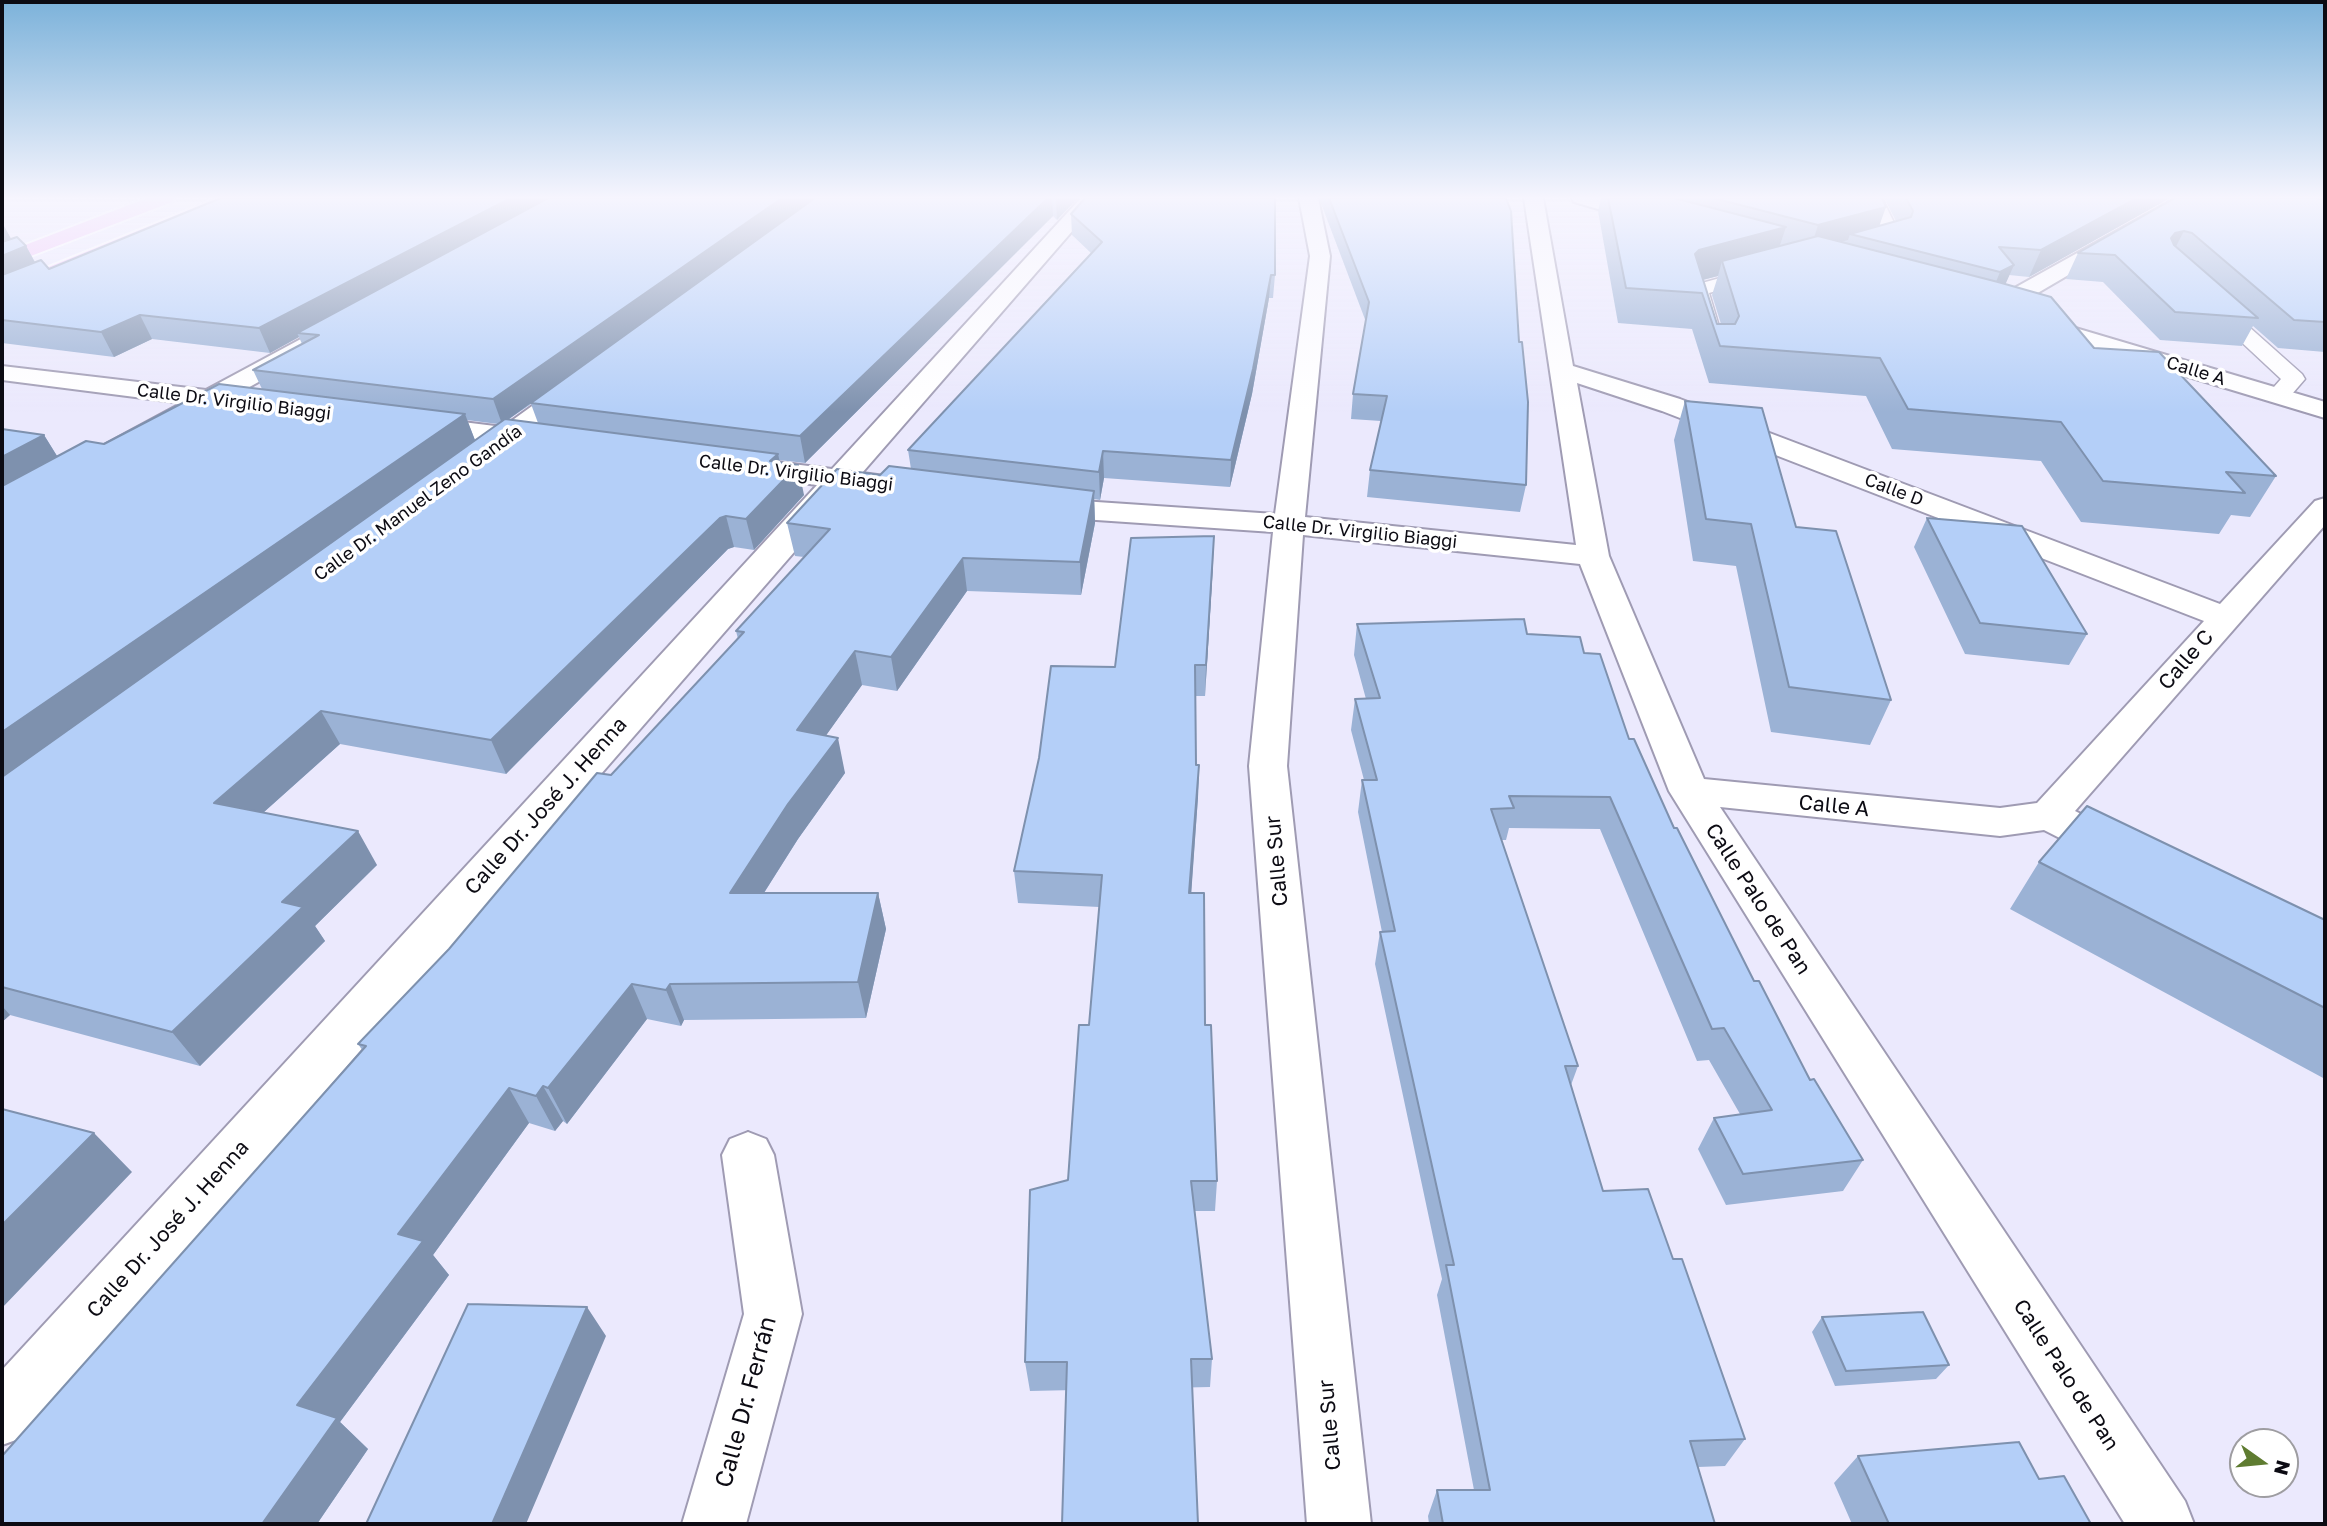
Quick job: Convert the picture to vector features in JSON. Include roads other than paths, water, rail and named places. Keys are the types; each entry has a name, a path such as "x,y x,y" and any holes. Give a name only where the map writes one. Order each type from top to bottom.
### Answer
{"main road":[{"path":"2,294 62,269"}],"street":[{"path":"2,512 449,269"},
{"name":"Calle Dr. Manuel Zeno Gandía","path":"2,807 737,269"},
{"name":"Calle Dr. José J. Henna","path":"2,1415 1028,269"},
{"name":"Calle Sur","path":"1318,269 1289,524 1268,766 1339,1524"},
{"name":"Calle Palo de Pan","path":"1546,269 1593,556 1689,791 2162,1524"},
{"path":"1992,310 2064,269"},
{"name":"Calle A","path":"1965,303 2325,410"},
{"name":"Calle D","path":"1562,370 1671,405 2224,617"},
{"name":"Calle Dr. Virgilio Biaggi","path":"2,373 1067,509 1289,524 1593,556"},
{"name":"Calle C","path":"2049,815 2325,507"},
{"name":"Calle A","path":"1689,791 2000,822 2049,815"},
{"path":"2049,815 2145,863"},
{"name":"Calle Dr. Ferrán","path":"714,1524 773,1314 748,1156"}],"lane":[{"path":"1715,354 1698,290 1773,269"},
{"path":"2198,291 2294,379 2278,396"}]}
